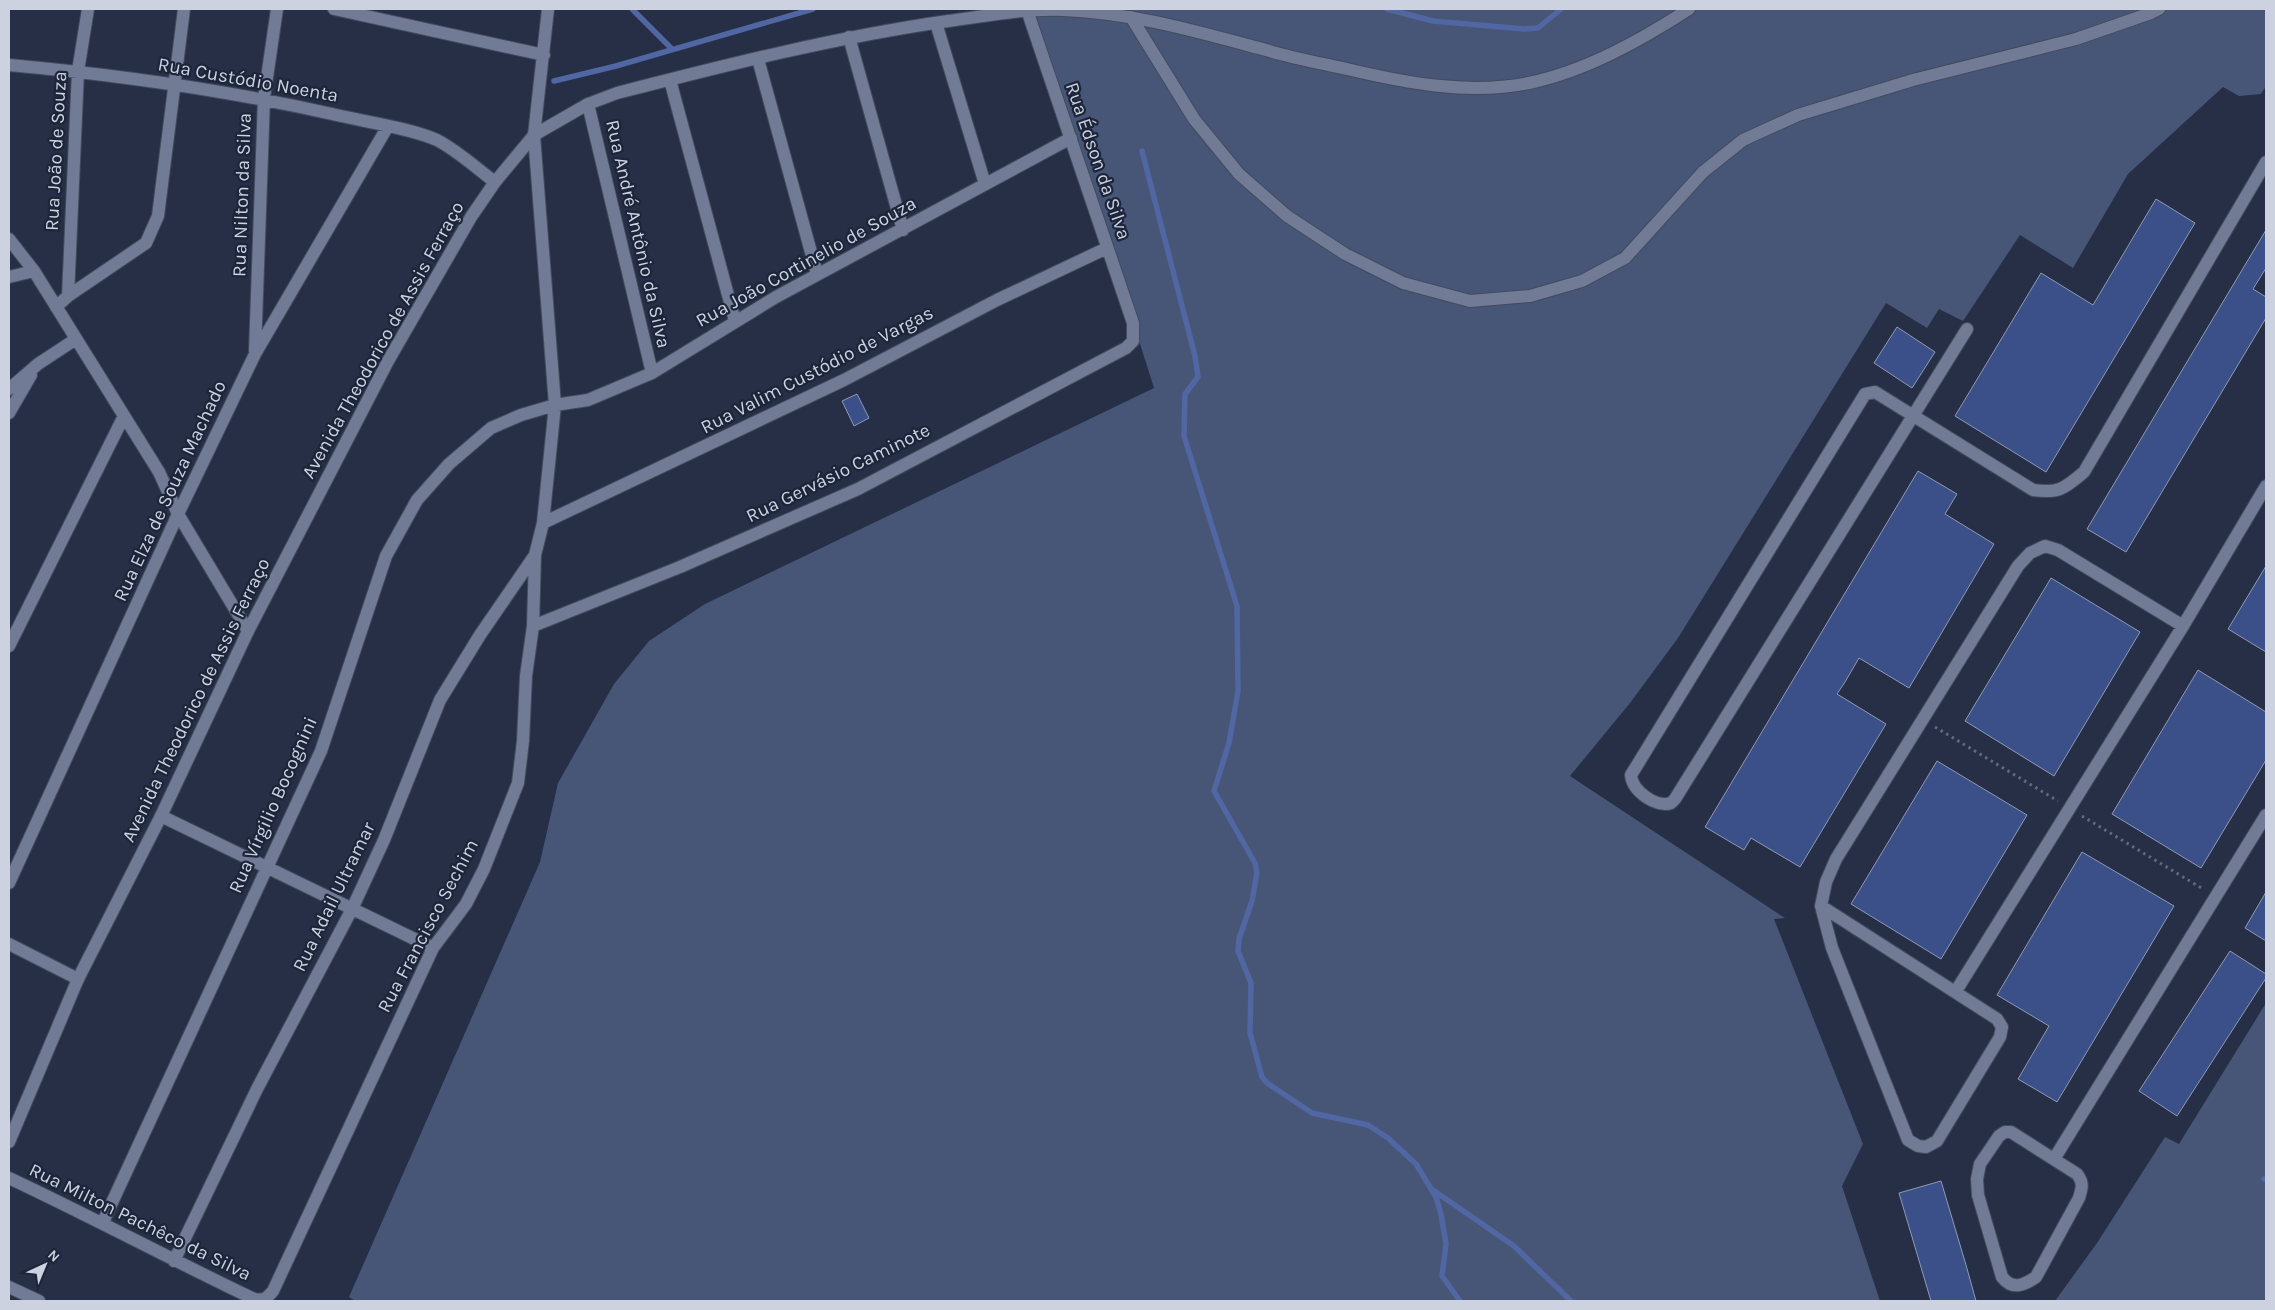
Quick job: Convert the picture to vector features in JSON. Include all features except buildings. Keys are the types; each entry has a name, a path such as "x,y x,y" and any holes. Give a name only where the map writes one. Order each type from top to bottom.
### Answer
{"street":[{"name":"Rua João de Souza","path":"68,296 78,71 88,9"},
{"path":"56,307 68,296 146,243 151,235 158,216 176,86 184,9"},
{"name":"Rua Nilton da Silva","path":"255,354 264,98 277,9"},
{"path":"334,9 544,55"},
{"path":"535,555 543,523 555,405 534,135 548,9"},
{"name":"Avenida Theodorico de Assis Ferraço","path":"9,1142 78,979 161,816 248,631 388,361 471,216 494,182 534,135 588,104 617,93 849,37 1027,10 1066,10 1131,17 1189,28 1268,51 1395,80 1471,89 1529,83 1580,67 1648,36 1690,9"},
{"path":"1131,17 1194,119 1239,174 1287,216 1346,254 1403,283 1470,301 1530,296 1582,281 1625,258 1703,172 1743,140 1798,115 1913,80 2076,39 2159,9"},
{"name":"Rua Édson da Silva","path":"1027,10 1133,323"},
{"path":"936,23 985,184"},
{"path":"849,37 903,230"},
{"path":"758,59 817,274"},
{"name":"Rua Custódio Noenta","path":"9,65 78,71 264,98 388,126 435,139 494,182"},
{"path":"670,80 735,321"},
{"name":"Rua André Antônio da Silva","path":"588,104 652,372"},
{"name":"Rua Elza de Souza Machado","path":"9,883 178,514 255,354 388,126"},
{"name":"Rua João Cortinelio de Souza","path":"555,405 588,400 652,372 817,274 903,230 1071,138"},
{"path":"1967,329 1913,416 1676,798 1671,803 1660,804 1638,791 1634,786 1631,776 1865,394 1875,392 1913,416 2033,490 2052,493 2067,486 2084,472 2266,162"},
{"path":"9,239 34,271 159,472 178,514 248,631"},
{"name":"Rua Valim Custódio de Vargas","path":"543,523 844,380 997,300 1107,248"},
{"path":"9,278 34,271"},
{"name":"Rua Gervásio Caminote","path":"533,626 680,567 858,488 1126,348 1133,341 1133,323"},
{"path":"9,389 38,364 76,339"},
{"path":"9,412 38,364"},
{"name":"Rua Vírgilio Bocognini","path":"103,1222 321,751 386,556 417,500 450,464 491,428 521,415 555,405"},
{"path":"9,646 124,416"},
{"path":"1956,991 2184,626 2266,486"},
{"path":"1821,906 1956,991 1997,1019 2002,1027 2000,1036 1937,1141 1926,1147 1918,1146 1908,1140 1832,948 1821,906 1826,882 1836,859 2018,566 2030,553 2045,546 2058,550 2184,626"},
{"name":"Rua Francisco Sechim","path":"254,1300 262,1300 273,1291 433,948 466,904 484,869 518,783 523,740 526,676 533,626 535,555"},
{"name":"Rua Adail Ultramar","path":"174,1261 257,1089 352,909 384,840 440,700 480,635 535,555"},
{"path":"2054,1159 2266,815"},
{"path":"161,816 433,948"},
{"path":"9,944 78,979"},
{"path":"2005,1132 2011,1132 2054,1159 2082,1180 2080,1198 2036,1277 2025,1284 2013,1286 2007,1284 2002,1277 1978,1194 1977,1179 1980,1164 1999,1136 2005,1132"},
{"name":"Rua Milton Pachêco da Silva","path":"9,1178 103,1222 174,1261 254,1300"},
{"path":"9,1287 39,1301"}],"shaded area":[{"path":"1034,9 2266,9 2266,86 2261,94 2239,96 2223,87 2128,174 2073,268 2020,235 1963,321 1939,309 1927,328 1886,303 1678,638 1630,703 1570,776 1785,918 1774,919 1863,1144 1842,1186 1880,1301 355,1301 349,1297 540,862 558,783 614,684 649,641 705,604 1154,388"},
{"path":"2266,1003 2266,1301 2055,1301 2097,1243 2165,1137 2179,1144"}],"waterway":[{"path":"632,9 672,49"},
{"path":"554,81 616,66 813,9"},
{"path":"1387,9 1433,21 1524,29 1538,28 1561,9"},
{"path":"1142,151 1195,356 1198,377 1185,394 1184,436 1237,606 1238,691 1229,743 1214,791 1255,863 1257,873 1252,901 1239,939 1238,951 1251,983 1250,1033 1262,1077 1267,1083 1312,1113 1368,1125 1388,1138 1416,1164 1436,1197 1441,1214 1446,1244 1442,1276 1460,1301"},
{"path":"1433,1190 1514,1246 1571,1301"}]}
